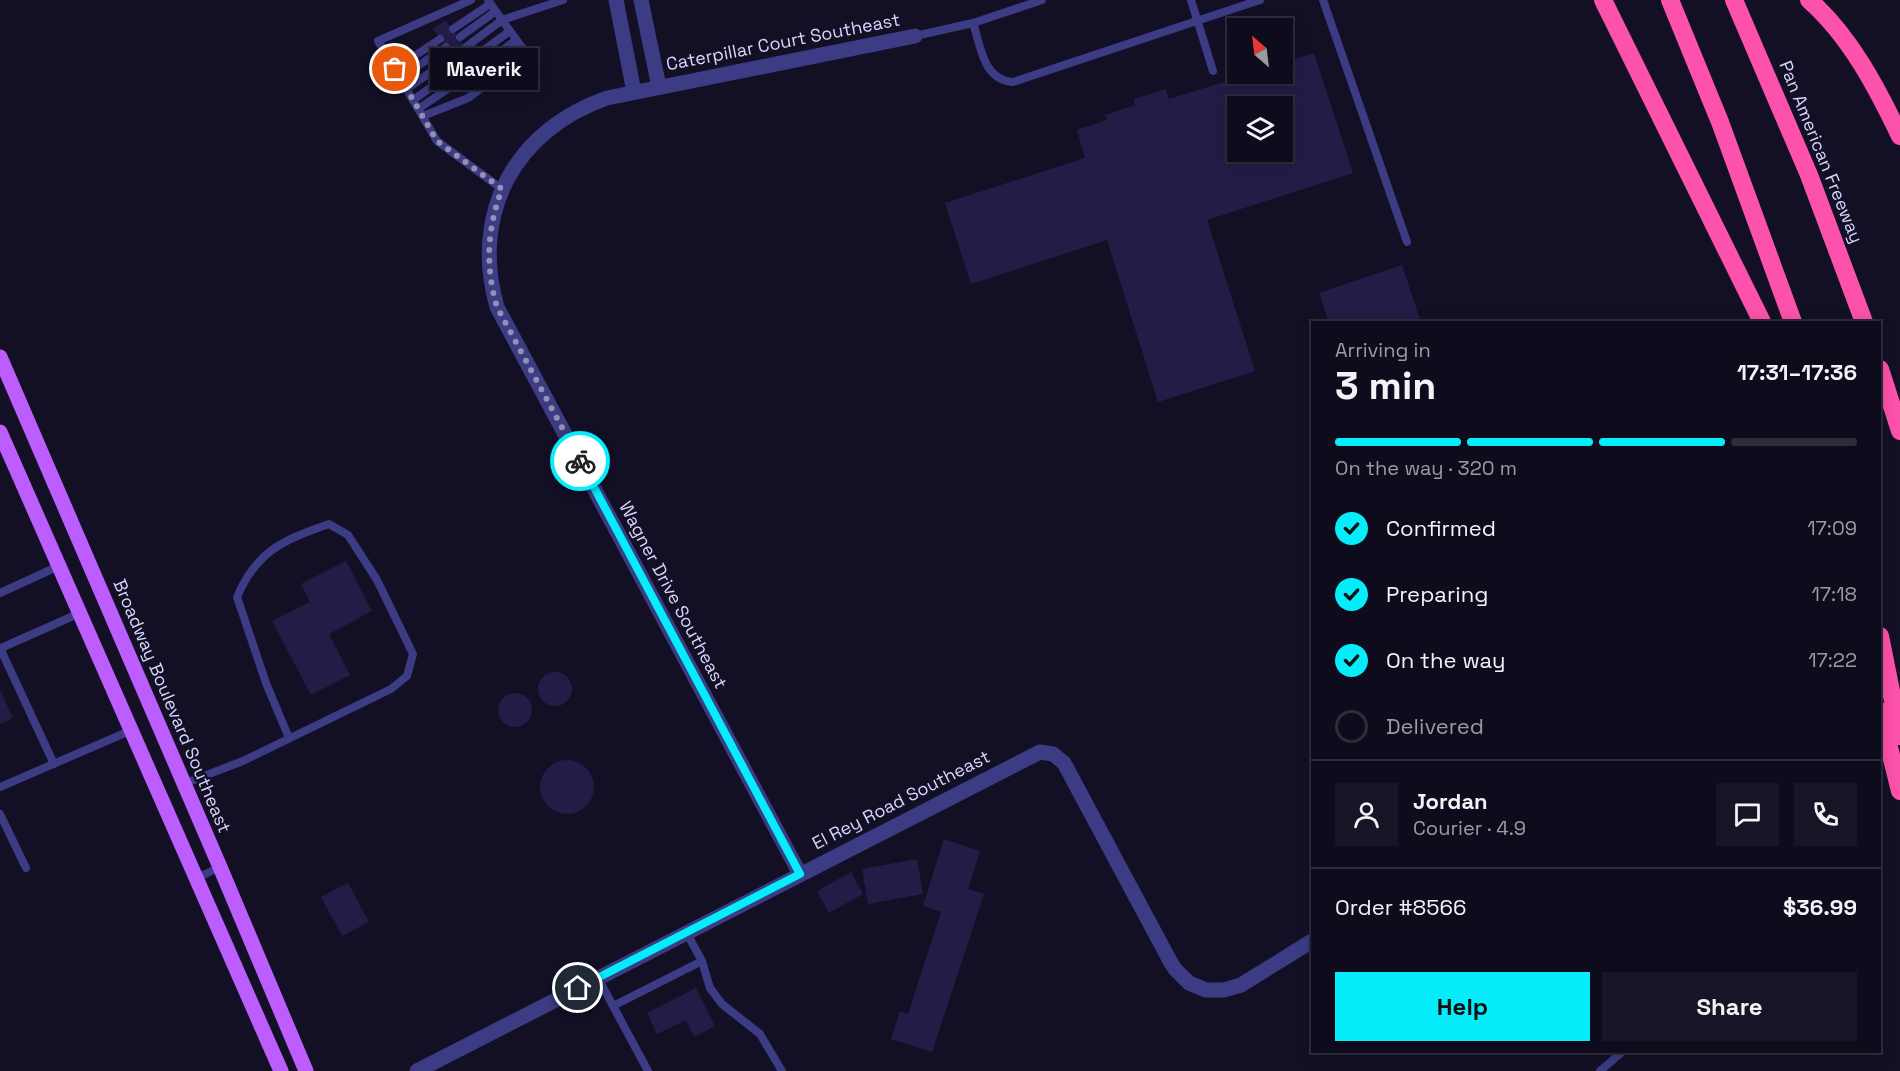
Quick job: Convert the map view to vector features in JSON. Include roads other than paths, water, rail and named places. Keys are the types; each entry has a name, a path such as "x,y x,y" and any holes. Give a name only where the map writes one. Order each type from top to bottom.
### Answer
{"highway":[{"path":"1603,0 1762,321"},
{"path":"1670,0 1729,144 1793,321"},
{"name":"Pan American Freeway","path":"1734,0 1809,175 1864,321"},
{"path":"1809,0 1854,54 1882,100 1900,136"},
{"path":"1881,372 1900,431"},
{"path":"1881,641 1900,736"},
{"path":"1881,715 1900,791"}],"main road":[{"name":"Broadway Boulevard Southeast","path":"0,357 306,1071"},
{"path":"0,432 281,1071"}],"street":[{"path":"616,0 634,92"},
{"path":"641,0 659,87"},
{"name":"Caterpillar Court Southeast","path":"659,87 915,36"},
{"name":"Wagner Drive Southeast","path":"659,87 590,104 558,120 531,144 515,165 502,189 492,222 488,256 492,290 497,307 800,874"},
{"name":"El Rey Road Southeast","path":"417,1071 1040,752 1053,754 1064,763 1175,969 1189,983 1206,990 1233,988 1311,943"}],"lane":[{"path":"471,0 378,41 437,141 502,189"},
{"path":"466,47 502,20 563,0"},
{"path":"915,36 973,23 1042,0"},
{"path":"1191,0 1213,71"},
{"path":"973,23 988,68 1000,79 1013,82 1260,0"},
{"path":"1323,0 1407,242"},
{"path":"421,113 468,98 527,54 489,2 453,29"},
{"path":"459,37 496,11"},
{"path":"474,57 510,32"},
{"path":"395,69 440,39"},
{"path":"481,66 516,40"},
{"path":"400,78 446,47"},
{"path":"407,89 452,57"},
{"path":"413,100 460,67"},
{"path":"421,113 467,76"},
{"path":"183,784 243,761 391,690 407,675 413,654 377,580 348,535 329,524 291,538 266,554 246,576 237,597 266,684 289,738"},
{"path":"0,592 59,566"},
{"path":"54,764 0,648 80,613"},
{"path":"0,787 132,730"},
{"path":"0,814 26,868"},
{"path":"197,878 220,867"},
{"path":"686,932 702,961 711,988 722,1004 760,1034 782,1071"},
{"path":"613,1006 702,961"},
{"path":"598,978 648,1071"},
{"path":"1600,1071 1621,1053"}],"place":[{"name":"Maverik","path":"395,69"}]}
